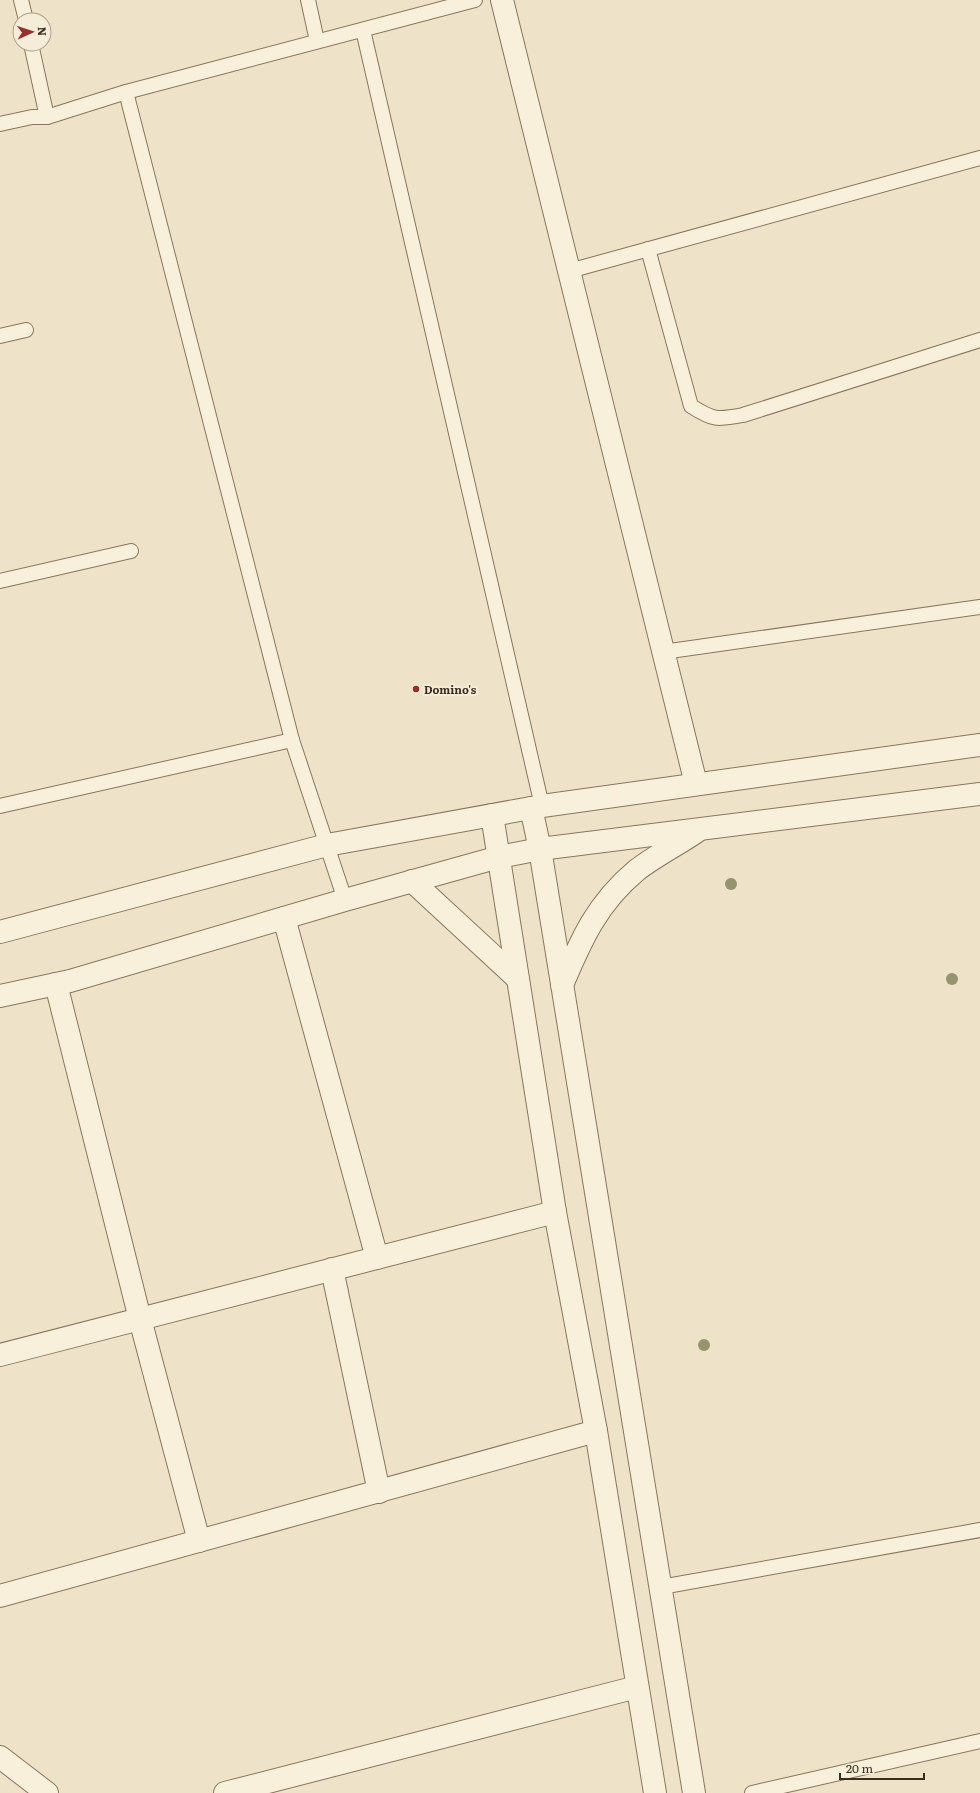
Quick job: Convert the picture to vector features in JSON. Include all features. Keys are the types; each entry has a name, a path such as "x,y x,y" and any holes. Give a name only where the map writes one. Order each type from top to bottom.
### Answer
{"street":[{"path":"502,0 696,784"},
{"path":"0,932 327,845 536,807 980,745"},
{"path":"0,996 56,984 499,857 540,849 980,794"},
{"path":"536,807 540,849 694,1793"},
{"path":"492,815 555,1212 596,1431 655,1793"},
{"path":"562,985 583,935 602,906 617,889 637,870 701,829"},
{"path":"412,881 518,979"},
{"path":"284,918 377,1258"},
{"path":"56,984 140,1319 199,1541"},
{"path":"0,1356 555,1212"},
{"path":"332,1270 379,1492"},
{"path":"0,1596 596,1431"},
{"path":"225,1793 637,1687"},
{"path":"0,1757 47,1793"}],"lane":[{"path":"21,0 24,12"},
{"path":"308,0 317,41"},
{"path":"0,124 32,117 47,117 126,92 475,0"},
{"path":"363,30 536,807"},
{"path":"33,52 47,117"},
{"path":"126,92 292,740 345,900"},
{"path":"569,271 980,158"},
{"path":"648,249 691,406 708,417 724,419 743,415 980,340"},
{"path":"0,336 26,330"},
{"path":"0,581 131,551"},
{"path":"663,652 980,607"},
{"path":"0,806 292,740"},
{"path":"661,1588 980,1530"},
{"path":"752,1793 980,1741"}],"place":[{"name":"Domino's","path":"416,689"}]}
